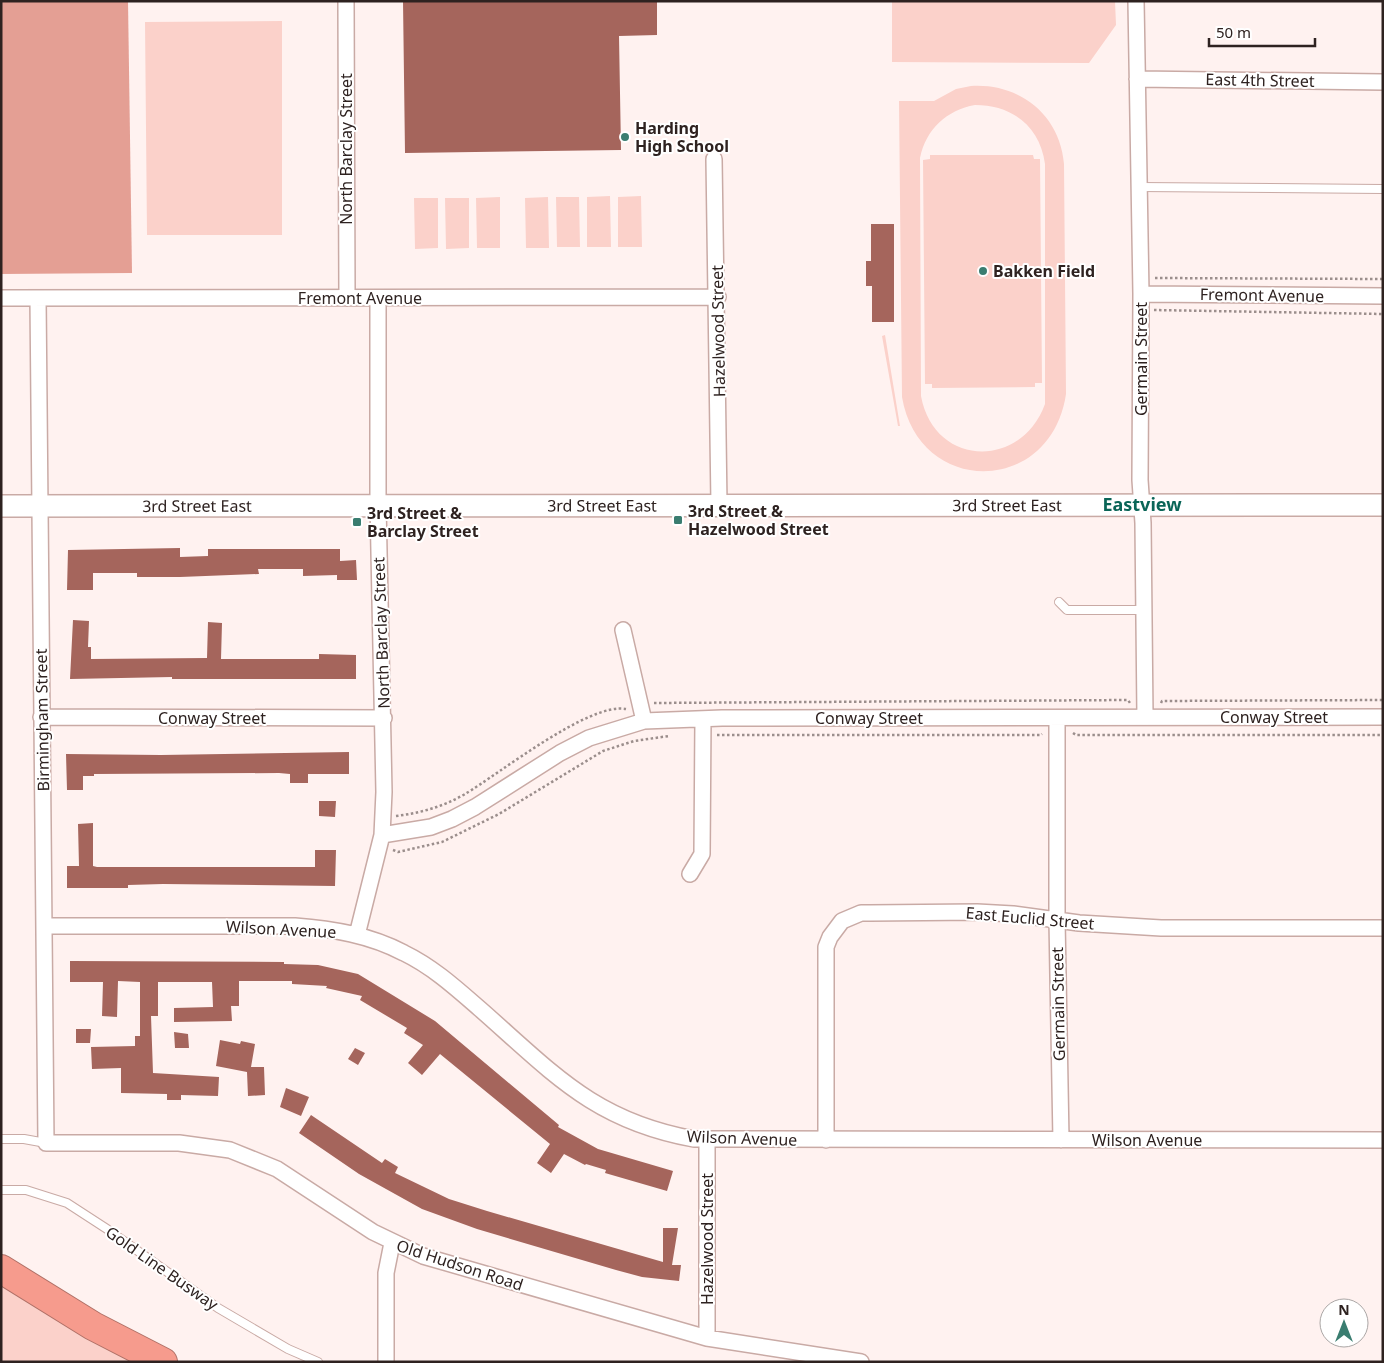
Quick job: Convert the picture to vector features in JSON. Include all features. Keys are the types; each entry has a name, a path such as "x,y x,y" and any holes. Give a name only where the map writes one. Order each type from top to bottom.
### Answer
{"highway":[{"path":"1,1269 92,1326 163,1362"}],"street":[{"name":"North Barclay Street","path":"346,1 347,298"},
{"name":"Germain Street","path":"1136,1 1141,294 1140,480 1145,717"},
{"name":"East 4th Street","path":"1137,79 1383,82"},
{"name":"Hazelwood Street","path":"714,158 718,297 719,504"},
{"name":"Fremont Avenue","path":"1141,294 1383,296"},
{"name":"Fremont Avenue","path":"1,298 718,297"},
{"name":"Birmingham Street","path":"38,298 46,1143"},
{"name":"North Barclay Street","path":"357,935 382,835 384,718 378,504 378,298"},
{"name":"3rd Street East","path":"1,506 378,504 1383,505"},
{"path":"623,630 644,721"},
{"name":"Conway Street","path":"41,717 384,718"},
{"name":"Conway Street","path":"382,835 432,827 452,819 475,807 560,753 589,738 644,721 703,719 1383,717"},
{"name":"Germain Street","path":"1057,718 1057,920 1061,1140"},
{"path":"690,874 702,854 703,719"},
{"name":"East Euclid Street","path":"826,1140 826,958 830,937 842,921 861,913 977,912 1161,928 1383,928"},
{"name":"Wilson Avenue","path":"45,926 295,926 327,929 357,935 381,943 427,966 582,1097 608,1112 638,1125 668,1134 707,1140 1383,1140"},
{"name":"Hazelwood Street","path":"707,1140 707,1338"},
{"name":"Old Hudson Road","path":"46,1143 179,1143 230,1150 254,1158 277,1170 392,1243 467,1270 707,1338 861,1362"},
{"path":"386,1362 386,1273 392,1243"}],"lane":[{"path":"1138,188 1383,189"},
{"path":"1059,602 1067,610 1143,610"},
{"path":"1,1139 24,1139 46,1143"},
{"name":"Gold Line Busway","path":"1,1190 26,1190 67,1203 107,1228 218,1308 288,1349 318,1362"}],"path":[{"path":"1154,279 1157,276 1383,279"},
{"path":"1154,310 1383,314"},
{"path":"652,704 656,702 1118,700 1128,700 1130,703"},
{"path":"1161,703 1162,701 1383,700"},
{"path":"394,816 417,813 440,806 464,794 569,727 610,710 626,709"},
{"path":"1073,733 1076,735 1383,735"},
{"path":"716,734 718,736 767,736 1042,734"},
{"path":"392,848 398,852 442,842 499,814 603,751 634,741 677,736"}],"shaded area":[{"path":"1,1 128,1 132,273 1,274"},
{"path":"892,1 1115,1 1116,25 1089,63 892,62"},
{"path":"282,21 282,235 147,235 145,22"},
{"path":"971,86 989,86 1021,96 1046,117 1055,131 1061,146 1064,164 1066,394 1055,428 1036,452 1012,466 985,471 957,467 933,453 913,430 902,397 899,101 934,101 956,89","holes":["975,105 1001,109 1022,120 1037,139 1045,164 1045,404 1033,426 1017,441 999,449 979,451 960,447 942,436 929,419 921,396 920,158 927,138 939,122 955,111"]},
{"name":"Bakken Field","path":"930,155 1033,155 1034,159 1040,159 1042,383 1035,383 1035,387 932,388 932,384 925,384 923,160 930,159"},
{"path":"610,196 611,247 587,247 587,197"},
{"path":"641,196 642,247 618,247 618,197"},
{"path":"500,197 500,248 477,248 476,198"},
{"path":"548,197 549,248 526,248 525,198"},
{"path":"556,197 579,197 580,247 557,247"},
{"path":"414,198 438,198 438,248 415,249"},
{"path":"445,198 469,198 469,248 446,249"},
{"path":"885,335 900,426 898,426 882,336"},
{"path":"1,1277 152,1362 1,1362"}],"building":[{"path":"403,1 657,1 657,35 619,36 621,150 405,153"},
{"path":"871,224 894,224 894,322 872,322 872,286 866,286 866,261 871,261"},
{"path":"180,548 180,557 208,556 208,549 340,549 340,561 356,560 357,580 337,580 337,575 303,576 303,569 258,569 259,574 180,577 137,577 137,573 93,573 93,590 67,590 68,550"},
{"path":"73,620 89,621 88,647 91,647 91,659 207,658 208,622 222,623 221,659 319,659 319,654 356,655 356,679 172,679 172,677 70,679"},
{"path":"349,752 349,774 308,774 308,783 290,783 290,774 279,773 94,774 94,776 83,776 83,790 67,790 66,754 161,755"},
{"path":"319,801 336,801 335,817 319,816"},
{"path":"93,823 93,866 315,867 315,850 336,850 335,886 163,884 128,885 128,888 67,888 67,866 79,866 78,824"},
{"path":"70,961 284,962 284,964 318,965 358,974 435,1021 559,1125 558,1127 598,1149 673,1171 667,1191 605,1173 606,1170 585,1165 564,1154 551,1173 537,1163 550,1144 440,1054 422,1075 408,1063 423,1045 404,1033 407,1028 360,1000 362,996 326,988 327,986 292,984 292,981 239,981 239,1006 231,1006 232,1021 174,1022 174,1008 213,1007 212,982 158,982 158,1016 151,1016 153,1073 219,1077 218,1096 181,1095 181,1100 167,1100 167,1094 121,1093 121,1068 92,1069 91,1047 135,1046 135,1036 140,1036 140,982 118,981 117,1017 102,1016 103,982 70,982"},
{"path":"76,1029 91,1029 90,1043 76,1043"},
{"path":"174,1032 188,1034 189,1048 175,1048"},
{"path":"220,1040 240,1044 241,1041 255,1044 251,1067 264,1067 265,1095 248,1096 247,1072 216,1066"},
{"path":"355,1048 365,1053 358,1065 348,1059"},
{"path":"286,1088 309,1097 301,1116 280,1107"},
{"path":"311,1115 382,1163 385,1159 398,1167 395,1173 449,1199 487,1211 663,1262 663,1228 678,1228 672,1265 681,1265 679,1281 642,1277 616,1270 477,1229 422,1209 359,1174 299,1133"}],"place":[{"name":"Harding High School","path":"625,137"},
{"name":"Bakken Field","path":"983,271"},
{"name":"3rd Street & Hazelwood Street","path":"678,520"},
{"name":"3rd Street & Barclay Street","path":"357,522"}],"district":[{"name":"Eastview","path":"1142,505"}]}
